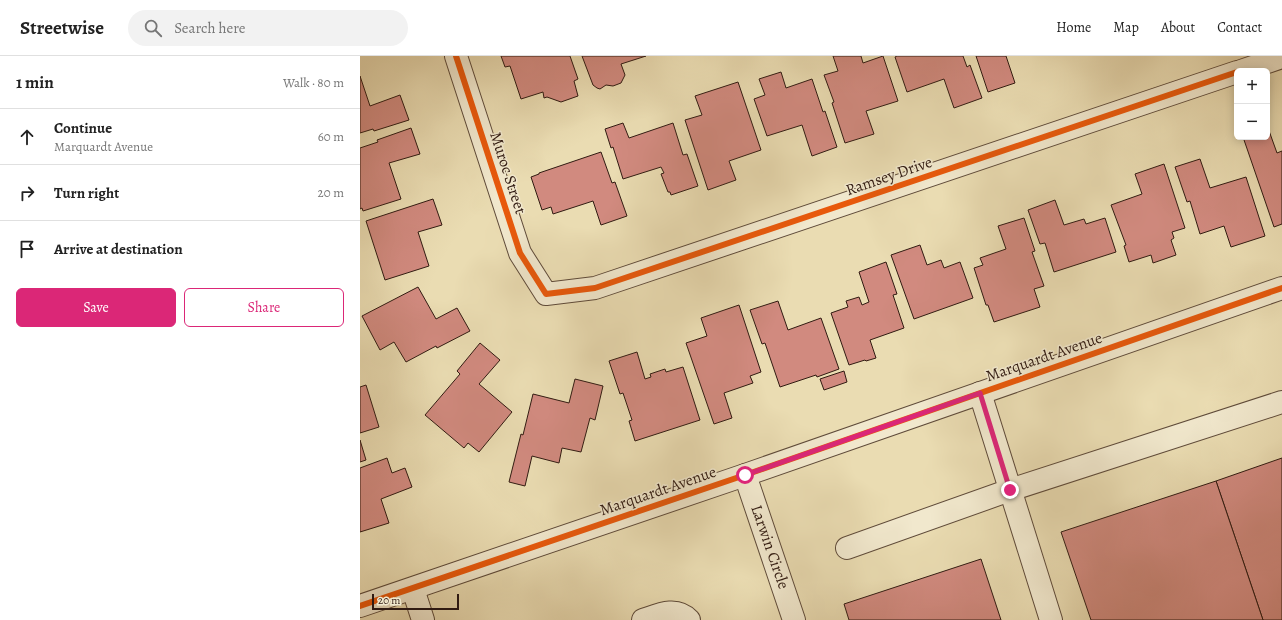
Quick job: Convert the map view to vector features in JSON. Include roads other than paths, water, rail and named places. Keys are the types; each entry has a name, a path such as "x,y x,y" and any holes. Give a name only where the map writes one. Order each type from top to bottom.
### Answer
{"street":[{"name":"Muroc Street","path":"456,56 520,253 546,294"},
{"path":"1250,68 1282,57"},
{"name":"Ramsey Drive","path":"546,294 595,288 1234,73"},
{"name":"Marquardt Avenue","path":"360,606 745,475 1282,288"},
{"path":"980,393 1051,620"},
{"path":"847,548 1010,490 1282,402"},
{"name":"Larwin Circle","path":"745,475 794,620"},
{"path":"413,589 423,620"},
{"path":"643,620 665,613 676,612 689,620"}]}
